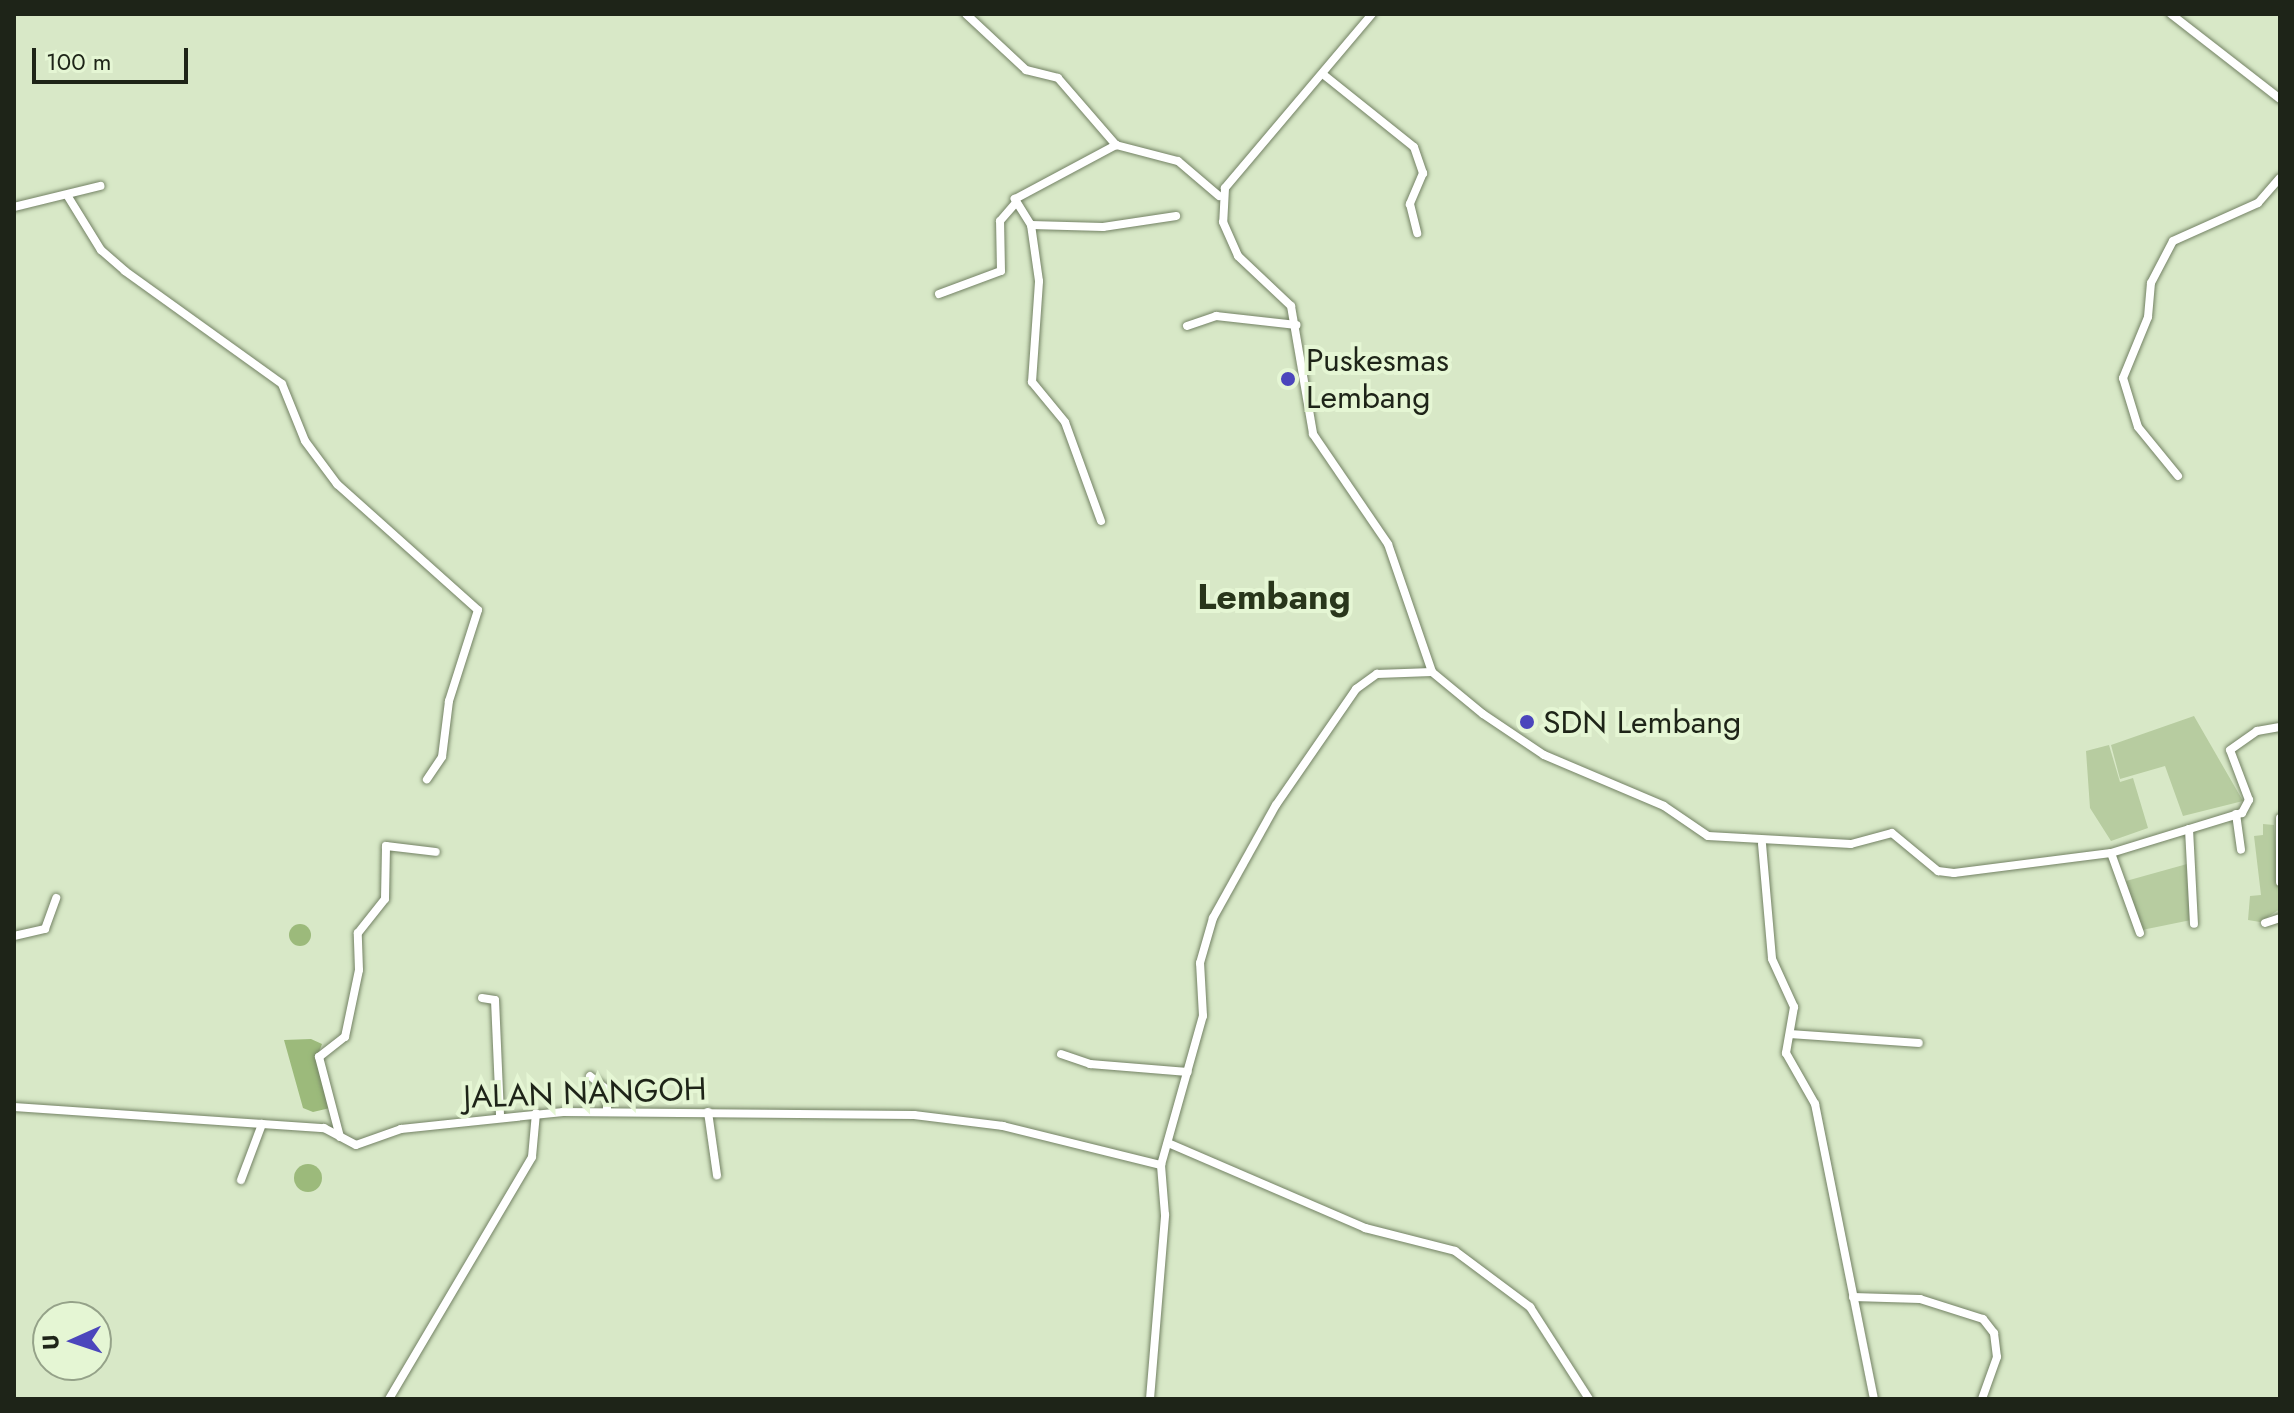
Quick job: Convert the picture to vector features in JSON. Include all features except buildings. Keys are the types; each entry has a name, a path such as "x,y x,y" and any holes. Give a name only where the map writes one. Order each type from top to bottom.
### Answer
{"street":[{"path":"966,14 1026,70 1058,78 1116,145 1178,161 1219,196 1228,244 1286,300 1296,325 1313,434 1388,544 1432,672 1544,755 1664,806 1708,836 1762,844 1851,844 1892,833 1945,873 2111,853 2236,814 2249,800 2230,750 2257,731 2280,727"},
{"path":"1219,196 1324,75 1372,14"},
{"path":"2171,14 2280,97"},
{"path":"1324,75 1414,147 1423,173 1410,204 1417,233"},
{"path":"939,294 1001,271 1000,221 1015,204 1019,193 1116,145"},
{"path":"2178,476 2138,427 2123,378 2148,317 2151,283 2173,241 2258,203 2280,178"},
{"path":"14,207 100,186"},
{"path":"67,195 117,264 282,384 305,441 337,484 478,610 449,701 442,757 427,779"},
{"path":"1015,204 1031,225 1039,281 1032,382 1065,422 1101,521"},
{"path":"1031,225 1103,227 1176,216"},
{"path":"1187,326 1216,316 1296,325"},
{"path":"1150,1399 1165,1215 1161,1165 1203,1016 1202,945 1276,805 1356,689 1377,674 1432,672"},
{"path":"2236,814 2241,850"},
{"path":"2280,818 2280,882"},
{"path":"2189,829 2194,924"},
{"path":"1762,844 1760,888 1772,959 1794,1007 1786,1053 1811,1093 1833,1175 1874,1399"},
{"path":"340,1138 319,1057 345,1037 359,970 358,933 385,899 386,846 436,852"},
{"path":"2111,853 2140,933"},
{"path":"14,936 45,929 56,898"},
{"path":"2265,923 2280,918"},
{"path":"482,998 495,1000 500,1116"},
{"path":"1790,1034 1919,1043"},
{"path":"1061,1054 1188,1072"},
{"path":"590,1076 607,1090 607,1110"},
{"name":"JALAN NANGOH","path":"14,1107 324,1128 356,1145 401,1129 536,1113 607,1110 964,1118 1161,1165"},
{"path":"708,1112 717,1175"},
{"path":"389,1399 532,1157 536,1113"},
{"path":"241,1180 262,1124"},
{"path":"1168,1143 1365,1228 1455,1251 1530,1307 1589,1399"},
{"path":"1853,1297 1920,1299 1983,1319 1994,1333 1997,1357 1982,1399"}],"shaded area":[{"path":"2194,716 2243,801 2183,816 2165,766 2120,779 2111,745"},
{"path":"2109,745 2120,782 2133,778 2148,828 2111,841 2090,808 2086,751"},
{"path":"2263,824 2274,825 2280,909 2260,922 2248,920 2250,896 2261,895 2254,836 2263,835"},
{"path":"2187,864 2191,920 2142,930 2126,881"},
{"path":"300,924 308,927 311,935 308,943 300,946 292,943 289,935 292,927"},
{"path":"311,1039 322,1044 316,1060 330,1108 313,1112 303,1108 284,1040"},
{"path":"308,1164 318,1168 322,1178 318,1188 308,1192 298,1188 294,1178 298,1168"}],"place":[{"name":"Puskesmas Lembang","path":"1288,379"},
{"name":"SDN Lembang","path":"1527,722"}],"district":[{"name":"Lembang","path":"1274,597"}]}
